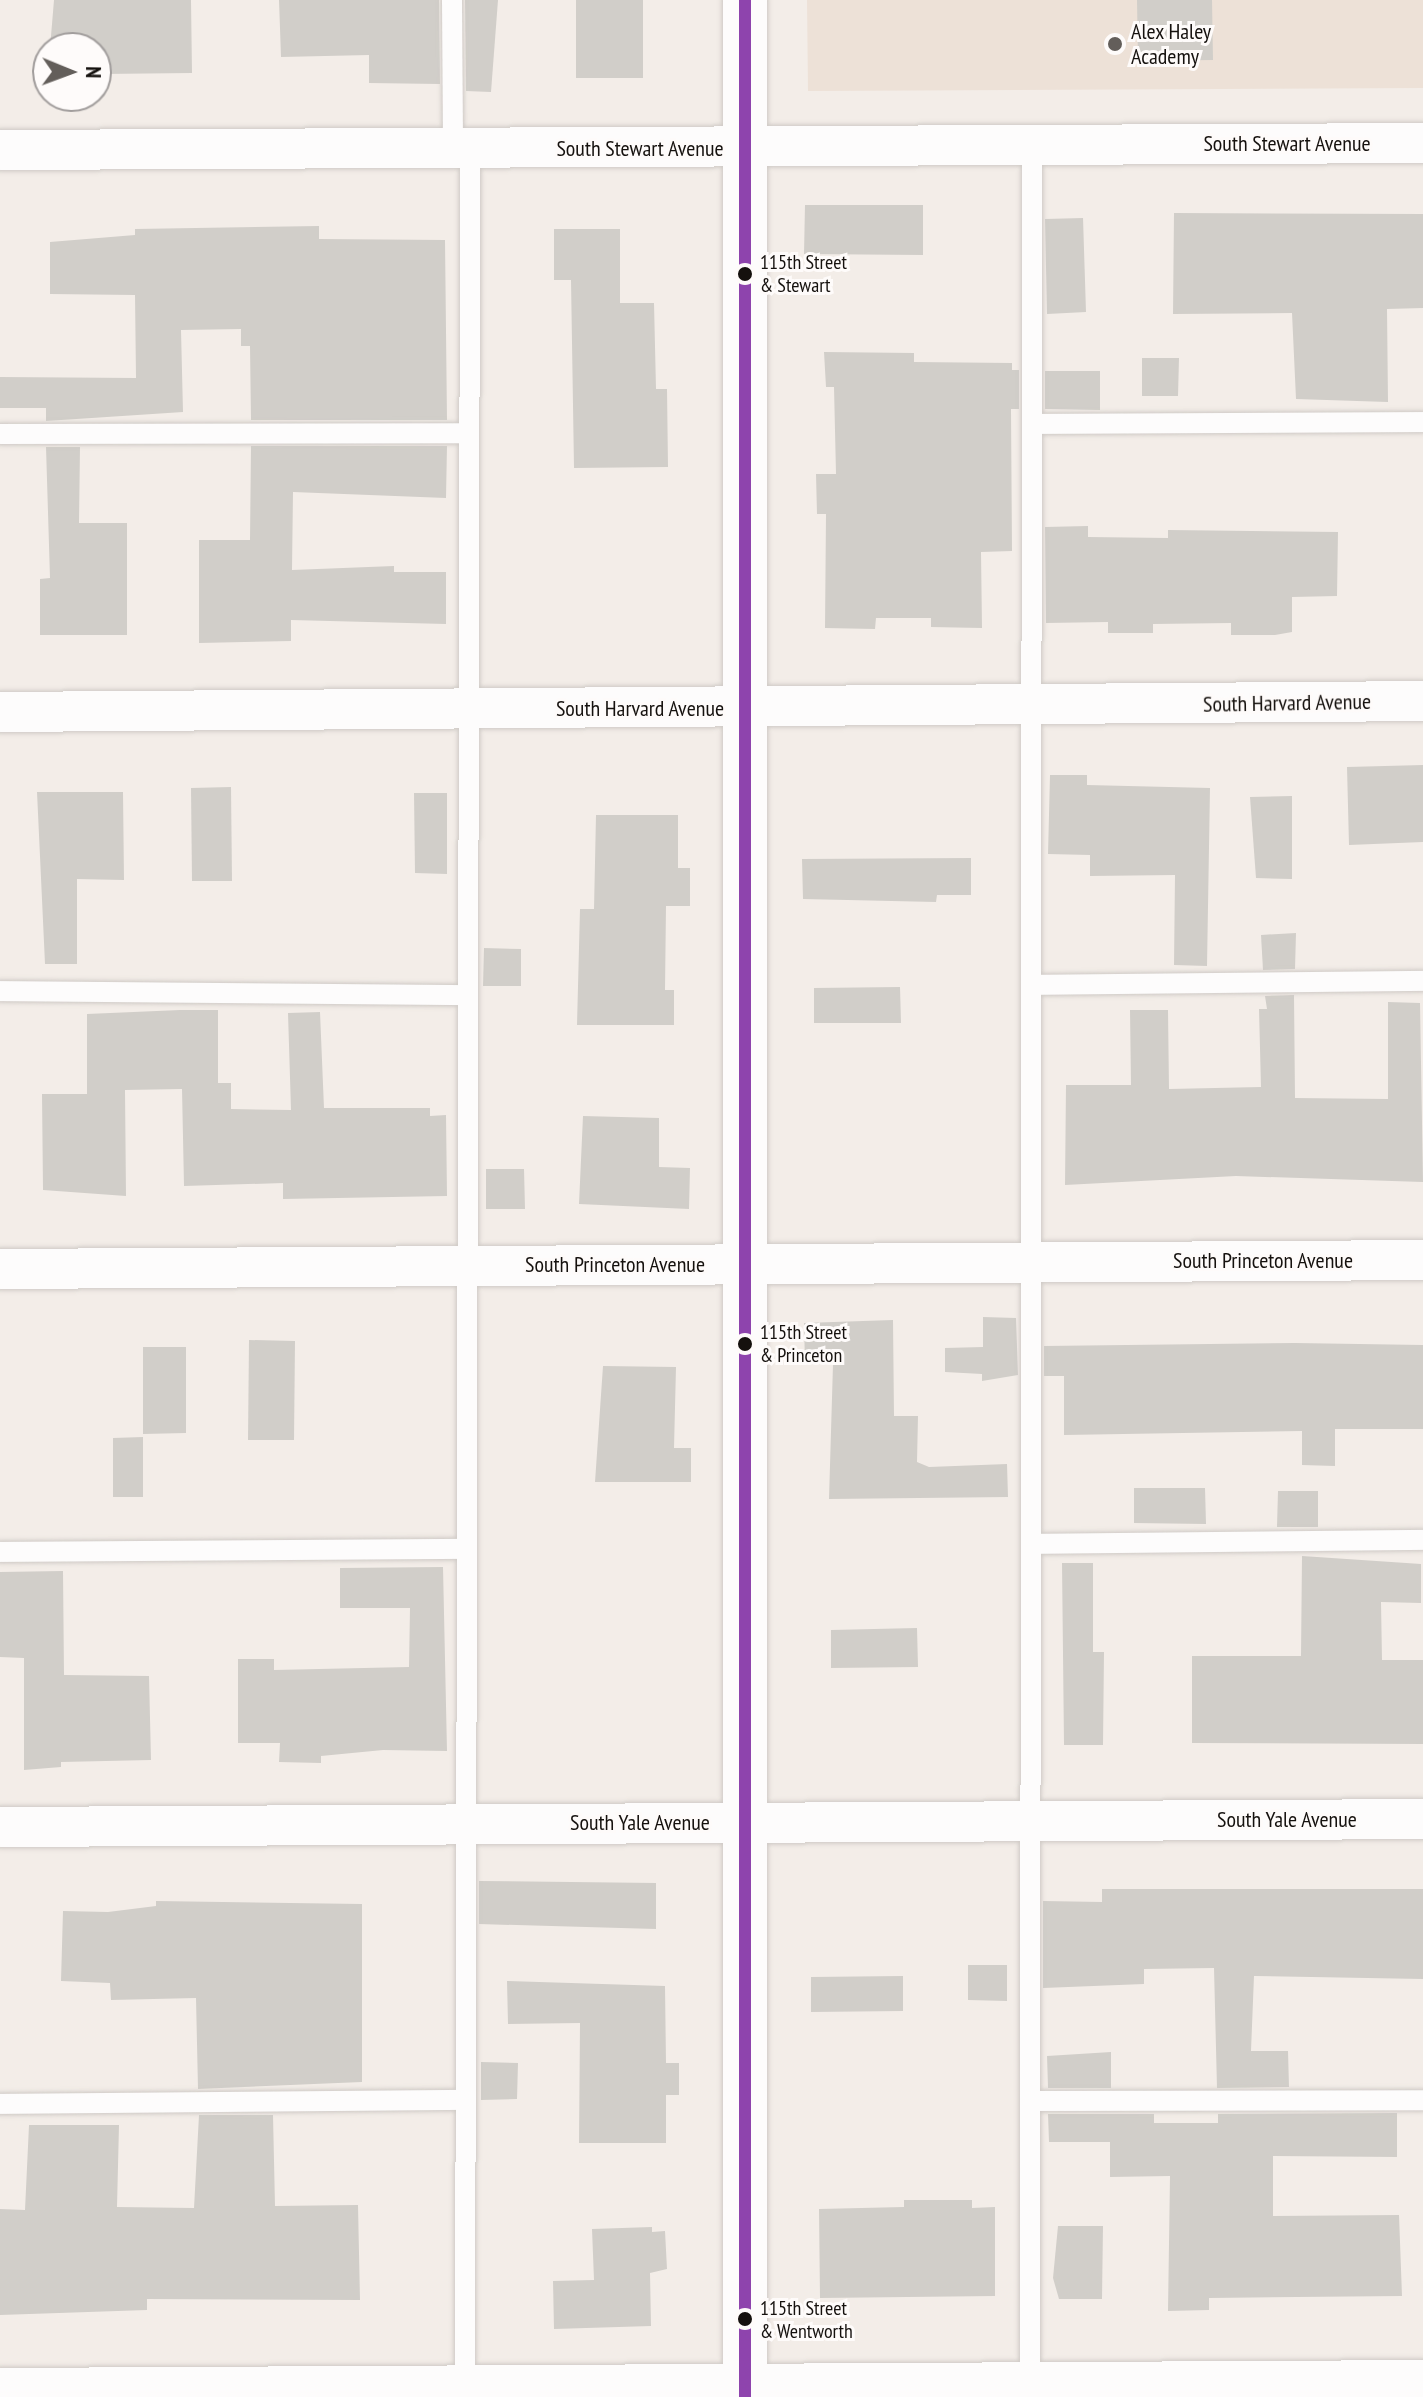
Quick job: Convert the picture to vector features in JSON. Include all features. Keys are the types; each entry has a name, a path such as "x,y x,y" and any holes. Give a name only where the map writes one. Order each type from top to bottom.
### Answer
{"street":[{"path":"745,0 745,2392"},
{"name":"South Stewart Avenue","path":"0,150 1423,143"},
{"name":"South Harvard Avenue","path":"0,712 1423,701"},
{"name":"South Princeton Avenue","path":"0,1269 1423,1260"},
{"name":"South Yale Avenue","path":"0,1827 1423,1819"},
{"path":"0,2390 465,2393 1030,2391 1423,2382"}],"lane":[{"path":"452,0 461,149 469,433 465,2393"},
{"path":"1030,2391 1032,146"},
{"path":"1032,424 1423,422"},
{"path":"0,434 469,433"},
{"path":"1031,985 1423,981"},
{"path":"0,991 468,995"},
{"path":"1031,1544 1423,1540"},
{"path":"0,1552 467,1549"},
{"path":"0,2104 465,2100"},
{"path":"1031,2101 1423,2100"}],"shaded area":[{"name":"Alex Haley Academy","path":"807,0 1423,0 1423,88 808,91"}],"building":[{"path":"54,0 191,0 192,73 112,74 112,32 51,32"},
{"path":"279,0 439,0 440,84 369,83 369,55 281,57"},
{"path":"465,0 498,0 491,92 466,91"},
{"path":"576,0 643,0 643,78 576,78"},
{"path":"1137,0 1212,0 1213,60 1138,61"},
{"path":"805,205 923,205 923,255 804,254"},
{"path":"1174,213 1423,214 1423,308 1387,309 1388,402 1296,399 1292,313 1173,314"},
{"path":"1083,218 1086,312 1047,314 1045,219"},
{"path":"319,226 319,239 445,240 447,420 251,420 250,346 241,346 241,329 181,330 183,412 46,421 46,408 0,408 0,377 136,378 135,295 50,294 50,242 135,235 135,229"},
{"path":"554,229 620,229 620,303 654,303 656,389 667,389 668,467 574,468 571,280 554,280"},
{"path":"824,352 914,353 914,362 1012,363 1012,370 1019,370 1019,409 1011,409 1012,551 981,552 982,628 931,627 931,618 876,618 875,629 825,628 826,514 817,514 816,474 836,474 834,387 826,387"},
{"path":"1142,358 1179,358 1178,396 1142,396"},
{"path":"1045,371 1100,371 1100,410 1045,409"},
{"path":"251,446 447,446 446,498 293,492 292,570 394,566 394,572 446,572 446,624 291,620 291,641 199,643 199,540 250,540"},
{"path":"46,447 80,447 79,523 127,523 127,635 40,635 40,579 50,578"},
{"path":"1088,526 1088,537 1168,538 1168,530 1338,532 1337,596 1292,597 1292,632 1275,635 1231,635 1231,623 1153,624 1153,633 1108,633 1108,622 1046,623 1045,527"},
{"path":"1423,765 1423,842 1349,845 1347,767"},
{"path":"1050,775 1087,775 1087,785 1210,788 1207,966 1174,965 1175,875 1090,876 1090,855 1048,854"},
{"path":"231,787 232,881 192,881 191,788"},
{"path":"37,792 123,792 124,880 77,879 77,964 45,964"},
{"path":"414,793 447,793 447,874 415,873"},
{"path":"1292,796 1292,879 1256,878 1250,797"},
{"path":"596,815 678,815 678,868 690,868 690,906 666,906 665,990 674,990 674,1025 577,1025 580,909 594,909"},
{"path":"971,858 971,895 937,895 936,902 803,899 802,859"},
{"path":"1296,933 1295,969 1263,970 1261,935"},
{"path":"484,948 521,949 521,986 483,986"},
{"path":"900,987 901,1023 814,1023 814,988"},
{"path":"1294,995 1295,1098 1388,1099 1388,1002 1420,1003 1423,1182 1236,1176 1065,1185 1066,1085 1131,1085 1130,1010 1168,1010 1169,1089 1261,1087 1259,1009 1267,1009 1265,996"},
{"path":"218,1010 218,1083 231,1083 231,1109 291,1110 288,1013 320,1012 324,1108 430,1108 430,1116 446,1115 447,1196 283,1199 283,1183 184,1186 182,1089 125,1090 126,1196 43,1190 42,1094 87,1094 87,1014"},
{"path":"583,1116 659,1118 659,1167 690,1168 689,1209 579,1204"},
{"path":"486,1169 524,1169 525,1209 486,1209"},
{"path":"983,1317 1016,1318 1018,1375 982,1381 982,1374 945,1372 945,1348 983,1347"},
{"path":"893,1320 894,1416 918,1416 917,1462 929,1467 1007,1464 1008,1497 829,1499 833,1364 805,1364 804,1323"},
{"path":"249,1340 295,1341 294,1440 248,1440"},
{"path":"1423,1345 1423,1429 1335,1429 1335,1466 1302,1465 1302,1431 1064,1435 1064,1376 1044,1376 1044,1346"},
{"path":"143,1347 186,1347 186,1433 143,1434"},
{"path":"603,1366 676,1367 674,1448 691,1448 691,1482 595,1482"},
{"path":"143,1437 143,1497 113,1497 113,1438"},
{"path":"1134,1488 1205,1488 1206,1524 1134,1523"},
{"path":"1278,1491 1318,1491 1318,1527 1277,1527"},
{"path":"1302,1556 1421,1564 1421,1603 1381,1602 1382,1660 1423,1660 1423,1744 1192,1743 1192,1656 1301,1656"},
{"path":"1062,1563 1093,1563 1093,1652 1104,1652 1103,1745 1064,1745"},
{"path":"443,1567 447,1751 383,1750 321,1756 321,1763 279,1762 280,1743 238,1743 238,1659 274,1659 274,1670 409,1667 410,1608 340,1608 340,1568"},
{"path":"63,1571 64,1675 149,1676 151,1760 61,1762 61,1767 24,1770 24,1658 0,1657 0,1572"},
{"path":"917,1628 918,1667 831,1668 831,1630"},
{"path":"479,1881 656,1883 656,1929 479,1924"},
{"path":"1102,1889 1423,1889 1423,1979 1254,1976 1251,2051 1288,2051 1289,2087 1217,2088 1214,1968 1144,1969 1144,1984 1043,1988 1043,1901 1102,1902"},
{"path":"156,1901 362,1904 362,2082 198,2089 196,1998 111,2000 110,1983 61,1981 63,1911 108,1912 156,1906"},
{"path":"968,1965 1007,1965 1007,2001 968,2000"},
{"path":"903,1976 903,2011 811,2012 811,1977"},
{"path":"507,1981 665,1986 666,2063 679,2063 679,2095 666,2095 666,2143 579,2143 580,2023 508,2024"},
{"path":"1111,2052 1111,2088 1048,2088 1047,2056"},
{"path":"481,2062 518,2063 517,2099 481,2100"},
{"path":"1397,2113 1397,2157 1273,2156 1273,2216 1399,2215 1402,2296 1209,2298 1209,2310 1168,2311 1170,2176 1110,2177 1110,2142 1049,2142 1048,2114 1154,2114 1154,2123 1218,2123 1218,2114"},
{"path":"199,2115 273,2115 275,2206 358,2205 360,2300 147,2299 147,2310 0,2315 0,2209 25,2210 29,2125 119,2125 117,2207 194,2208"},
{"path":"904,2200 972,2200 972,2208 995,2207 995,2296 820,2298 819,2209 904,2207"},
{"path":"1058,2226 1103,2226 1102,2299 1059,2299 1053,2278"},
{"path":"652,2227 652,2232 665,2231 667,2269 650,2273 651,2326 554,2329 553,2281 594,2280 592,2229"}],"transit line":[{"path":"745,0 745,2397"}],"place":[{"name":"Alex Haley Academy","path":"1115,44"},
{"name":"115th Street & Stewart","path":"745,274"},
{"name":"115th Street & Princeton","path":"745,1344"},
{"name":"115th Street & Wentworth","path":"745,2319"}]}
